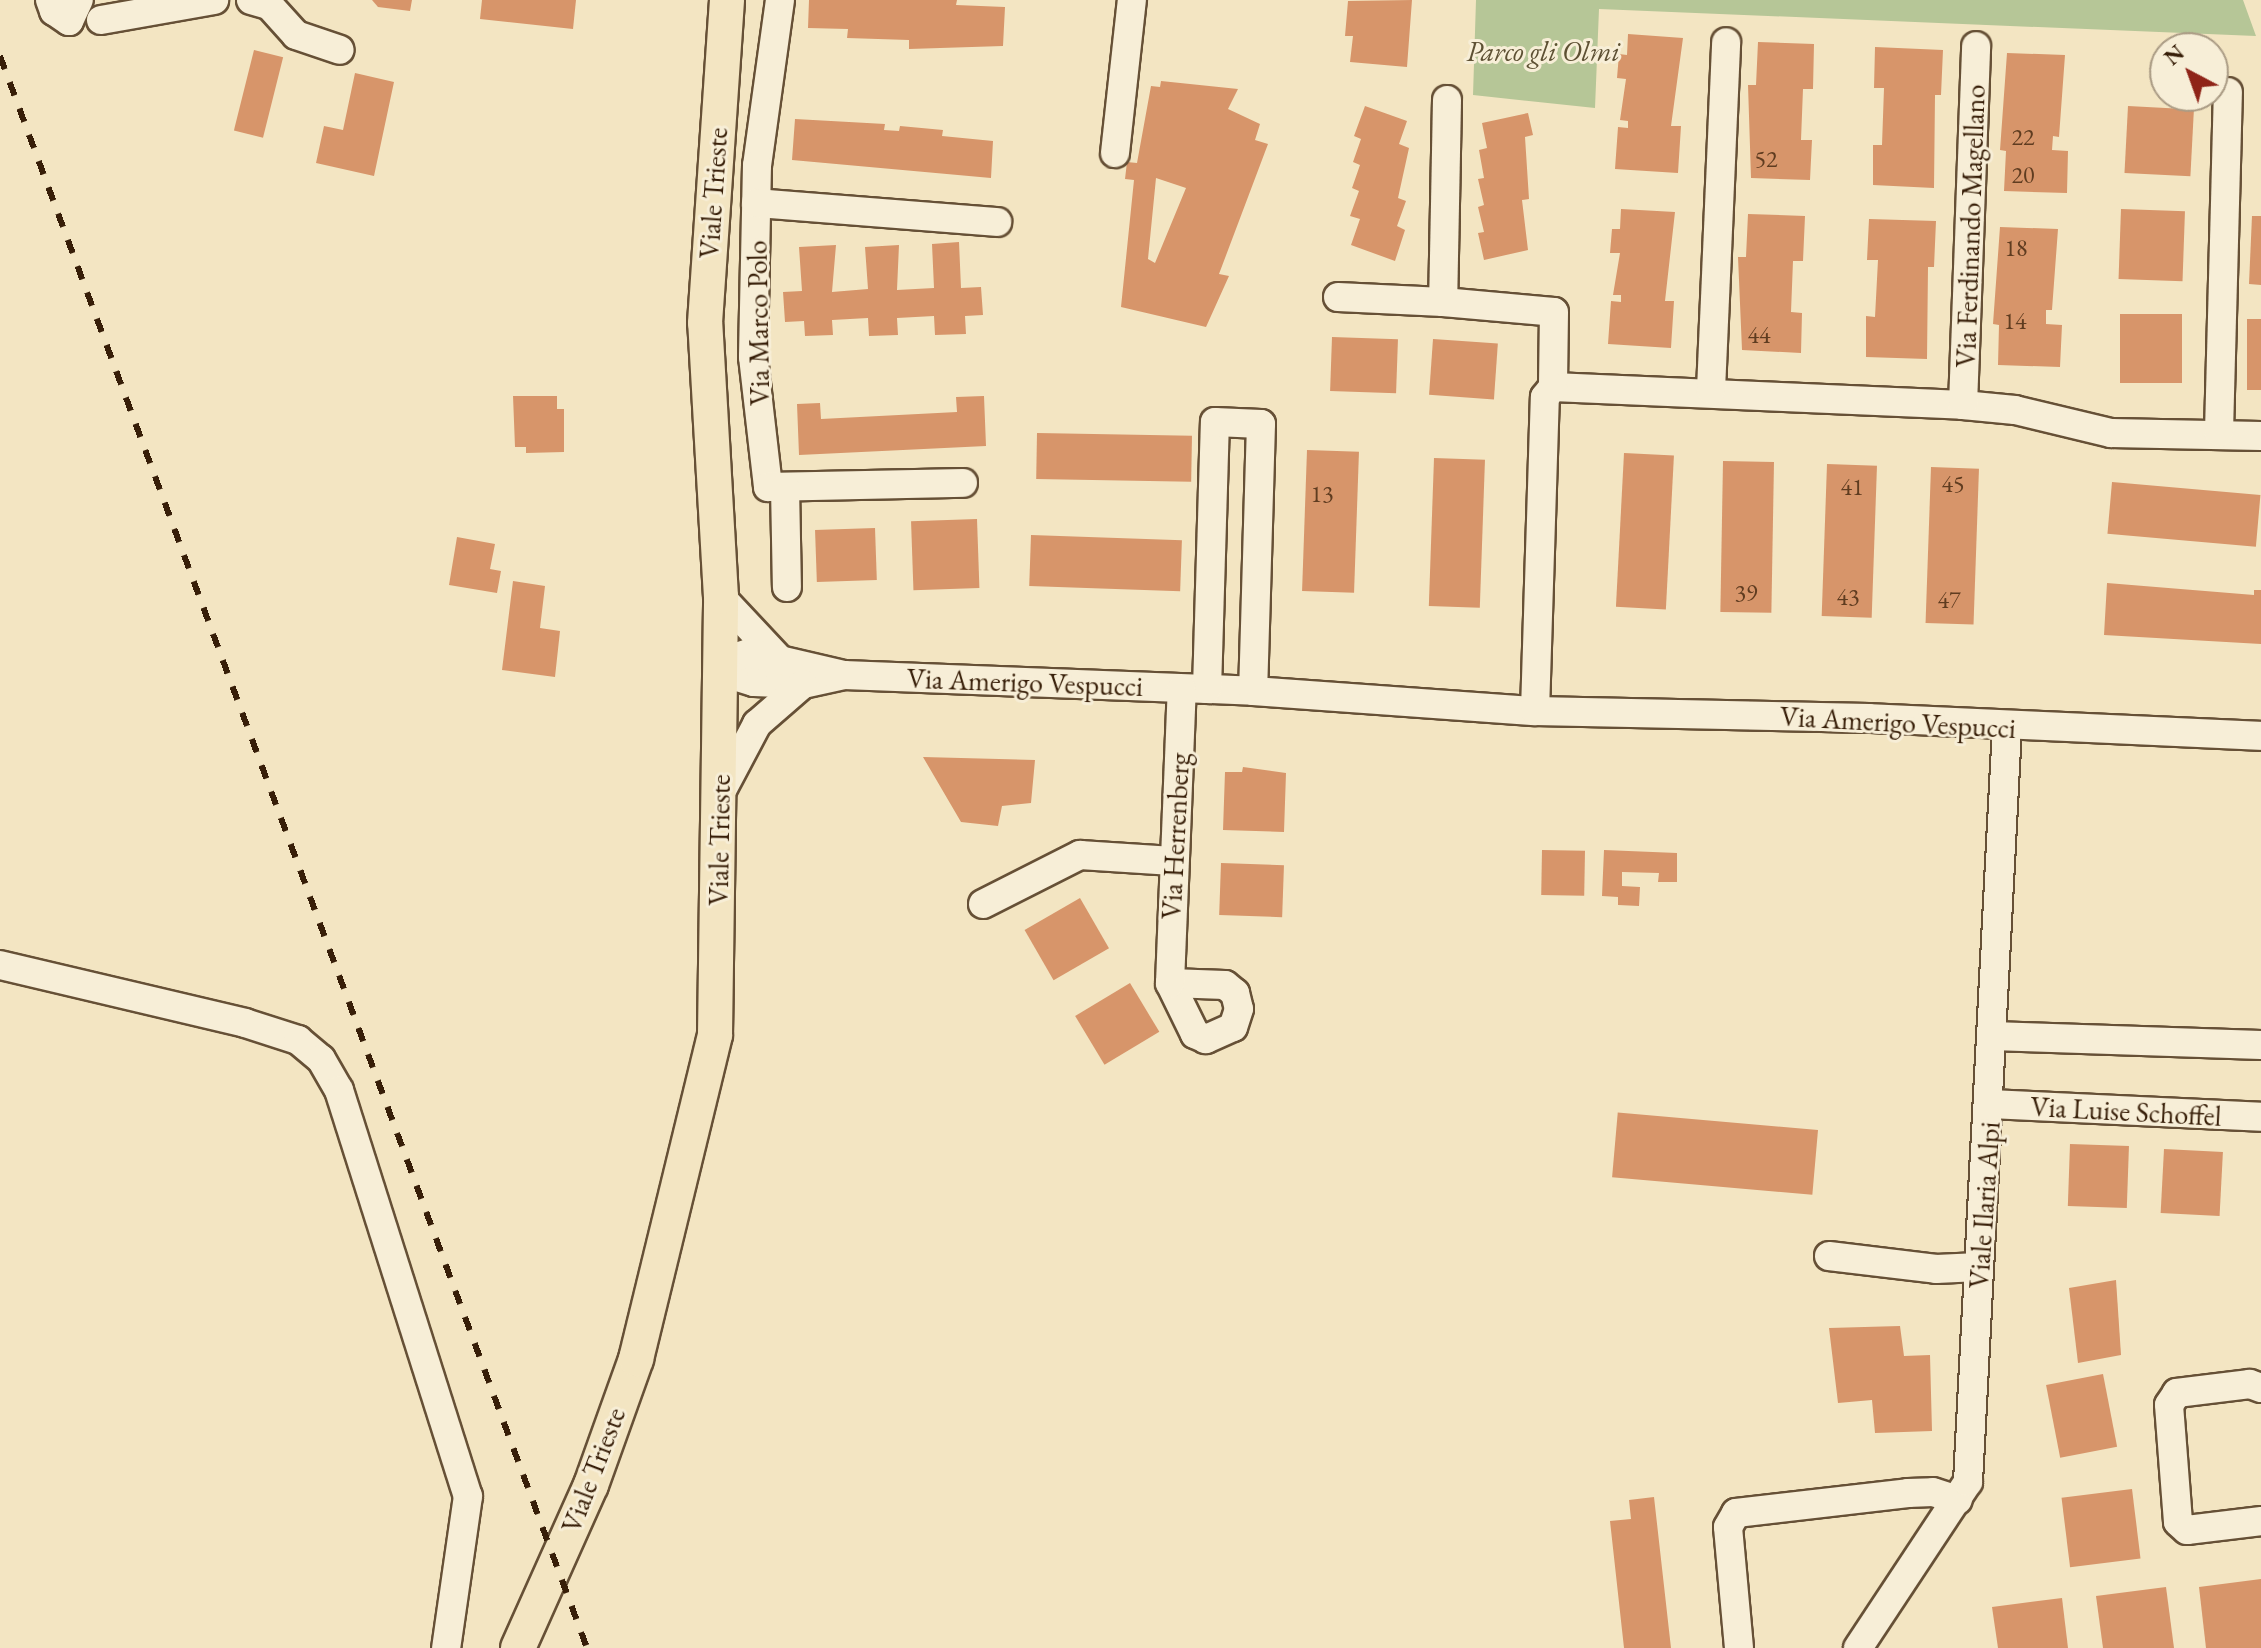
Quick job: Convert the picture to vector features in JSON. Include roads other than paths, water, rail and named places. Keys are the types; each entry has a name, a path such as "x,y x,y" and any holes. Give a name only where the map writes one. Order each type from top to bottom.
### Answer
{"main road":[{"name":"Viale Trieste","path":"518,1648 591,1485 636,1359 671,1228 715,1035 721,792 721,597 705,323 727,0"}],"street":[{"path":"50,0 54,11 69,21 79,0"},
{"path":"101,20 214,0"},
{"path":"251,0 269,5 296,35 340,50"},
{"name":"Via Marco Polo","path":"780,0 756,203 753,357 768,487 785,487"},
{"path":"1115,153 1132,0"},
{"path":"1711,390 1726,42"},
{"name":"Via Ferdinando Magellano","path":"1963,405 1976,46"},
{"path":"1443,302 1447,100"},
{"path":"2219,432 2227,112"},
{"name":"Via Marco Polo","path":"756,203 997,222"},
{"path":"1338,297 1554,312 1553,387 1545,397 1535,711"},
{"path":"1553,387 1711,390 1963,405 2015,410 2111,433 2219,432 2261,436"},
{"path":"1195,689 1215,422 1261,424 1253,691"},
{"path":"787,587 785,487 963,483"},
{"path":"721,597 779,660"},
{"name":"Via Amerigo Vespucci","path":"844,675 803,684 754,682 734,676 721,662 749,653 844,675 1253,691 1535,711 1869,718 2007,728 2261,736"},
{"name":"Via Amerigo Vespucci","path":"721,792 757,724 803,684"},
{"name":"Via Herrenberg","path":"1170,983 1173,861 1195,689"},
{"name":"Viale Ilaria Alpi","path":"1858,1648 1968,1482 1990,1104 2007,728"},
{"path":"983,904 1080,855 1173,861"},
{"path":"0,965 245,1023 298,1040 321,1059 339,1090 468,1496 446,1648"},
{"path":"1992,1036 2261,1045"},
{"name":"Via Luise Schoffel","path":"1990,1104 2261,1117"},
{"path":"1829,1256 1936,1269 1979,1267"},
{"path":"2261,1388 2250,1384 2177,1393 2169,1405 2178,1522 2187,1530 2261,1521"},
{"path":"1739,1648 1728,1527 1736,1513 1908,1493 1933,1492 1958,1500"}],"railway":[{"path":"0,56 587,1648"}],"park label":[{"name":"Parco gli Olmi","path":"1543,51"}]}
